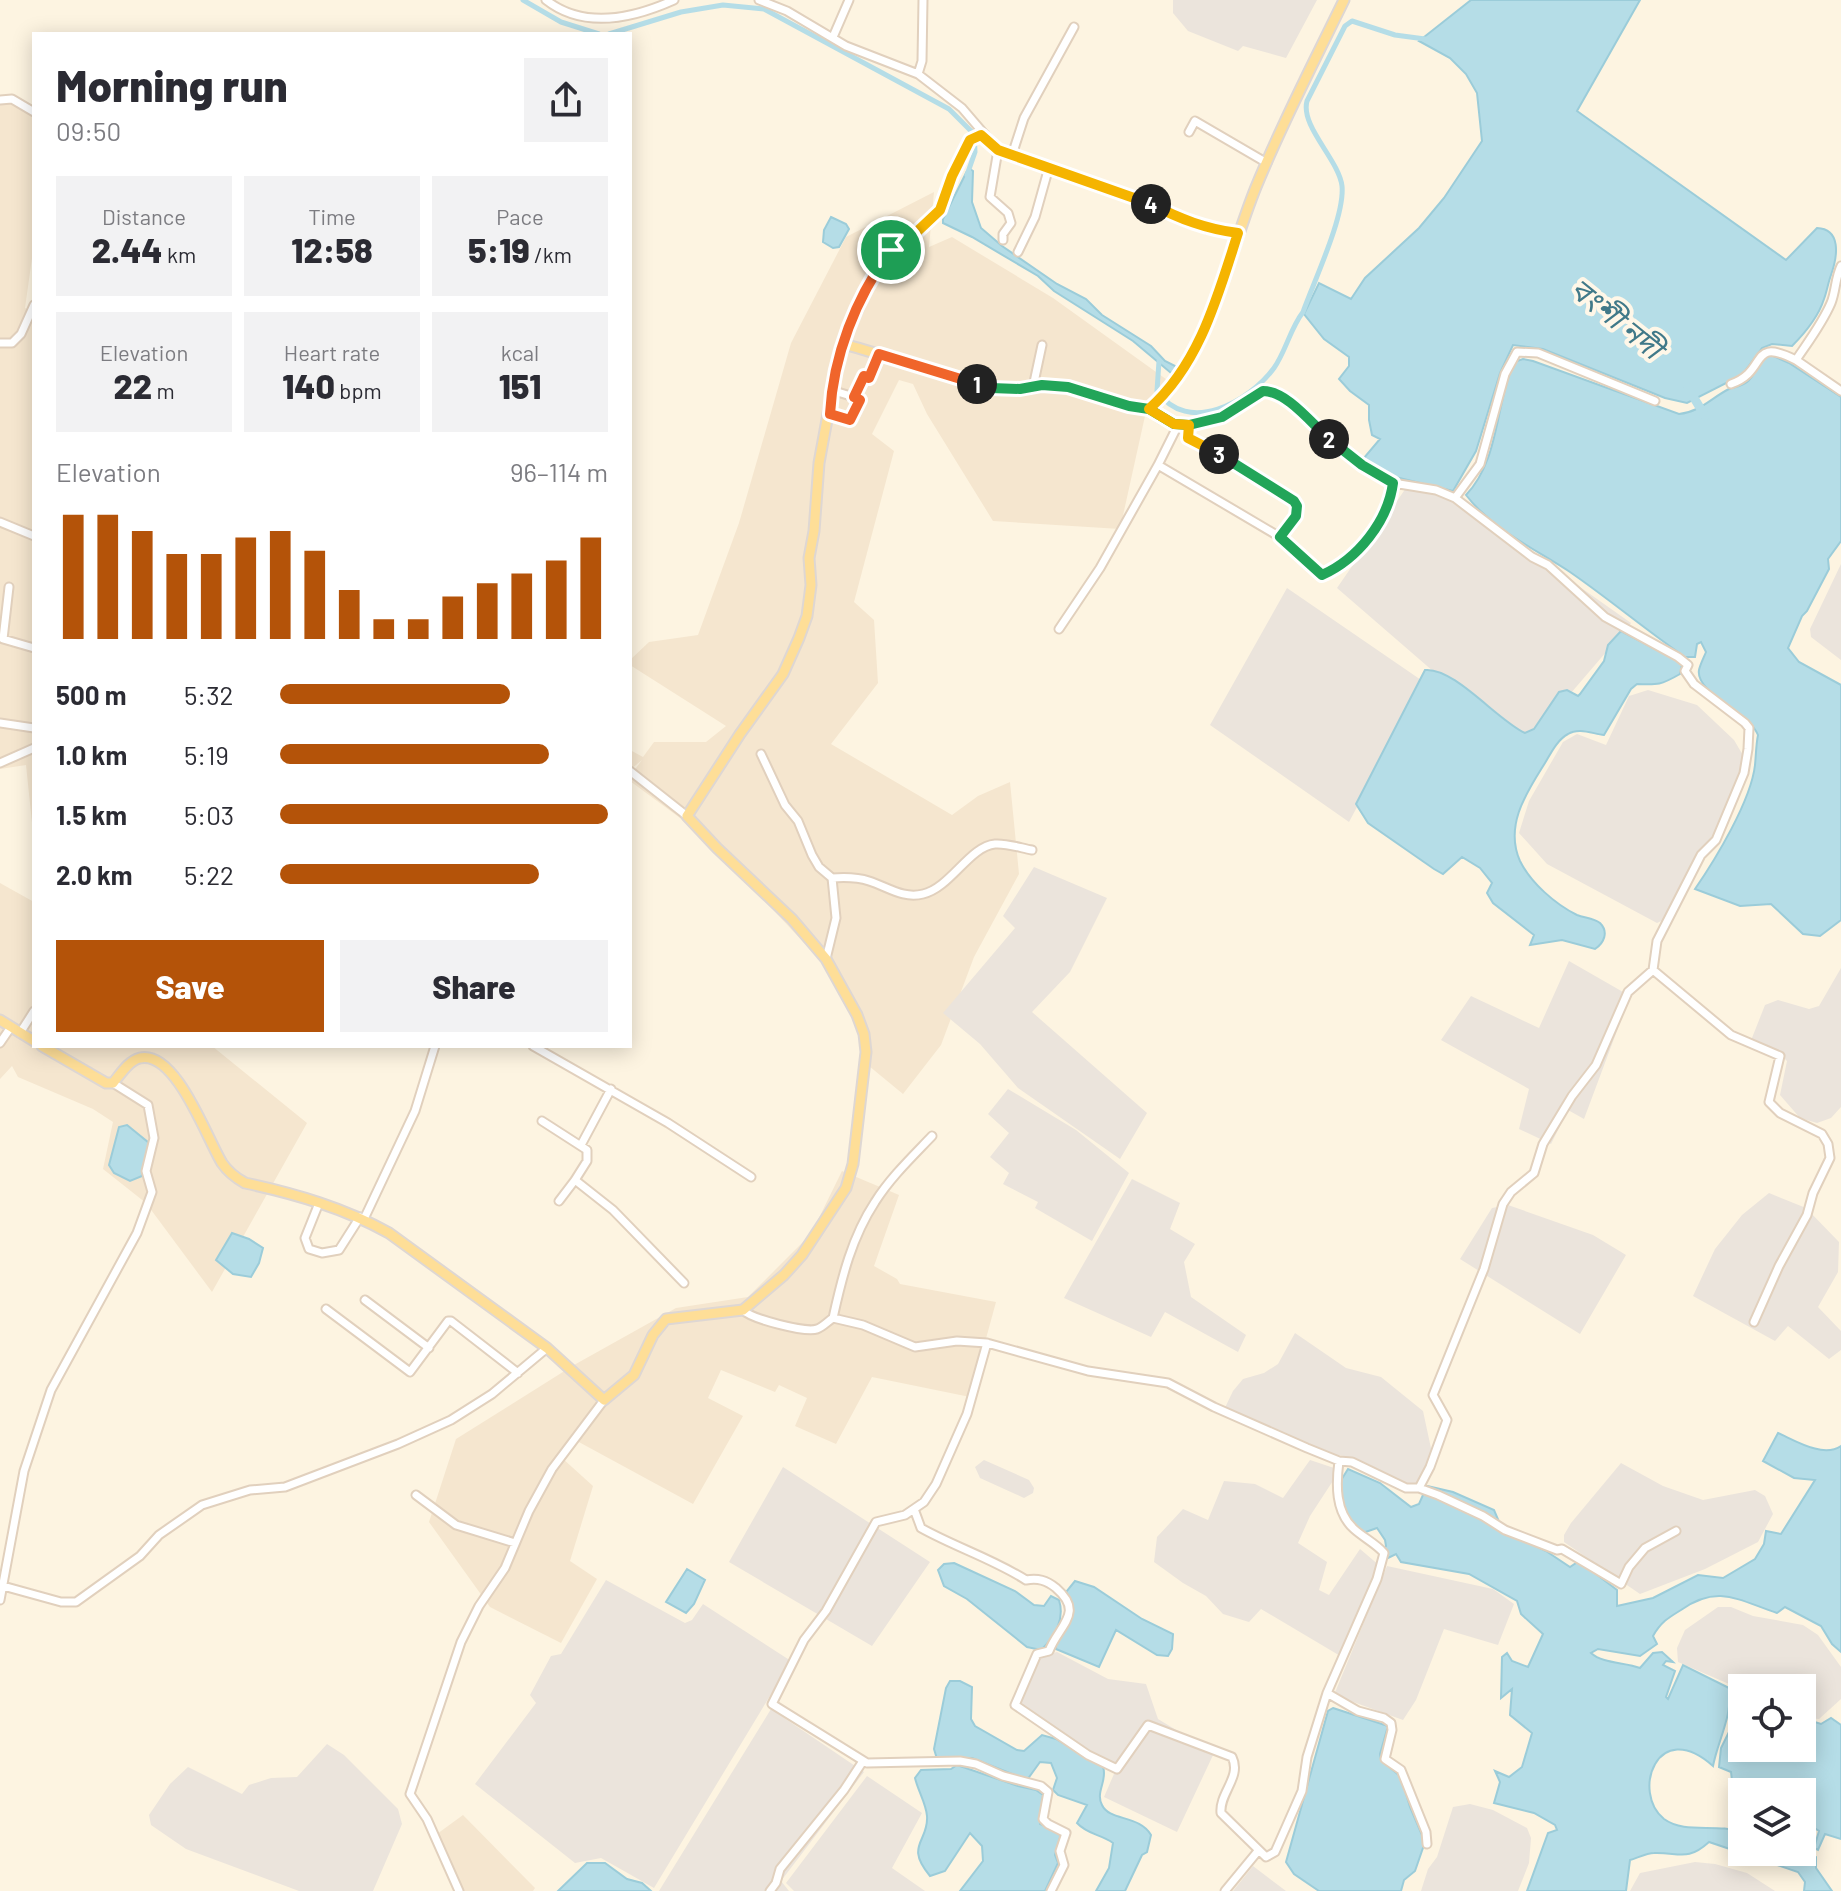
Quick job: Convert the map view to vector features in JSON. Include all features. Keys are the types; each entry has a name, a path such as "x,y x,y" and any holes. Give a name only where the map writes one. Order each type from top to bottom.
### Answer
{"main road":[{"path":"45,1048 106,1083 113,1083 138,1058 162,1064 187,1095 223,1165 233,1176 245,1183 362,1218 401,1242 550,1350 604,1400 634,1375 653,1335 666,1319 743,1310 802,1255 850,1178 866,1052 857,1015 826,959 792,919 687,816 783,674 807,616 811,585 809,558 819,463 830,414 838,354 843,344 991,388 1068,387 1129,406 1151,407 1208,326 1238,233 1267,163 1344,0"},
{"path":"0,1020 32,1040"}],"street":[{"path":"546,0 554,7 580,17 612,19 652,10 674,0"},
{"path":"759,0 787,11 846,46 918,74 962,108 998,150 1142,200 1186,222 1207,229 1238,233"},
{"path":"833,37 849,0"},
{"path":"918,74 922,61 923,0"},
{"path":"1012,155 1024,118 1074,27"},
{"path":"0,100 12,99 32,111"},
{"path":"1189,132 1195,121 1267,163"},
{"path":"843,344 884,259 940,210 970,140 982,135"},
{"path":"998,150 990,197 1008,213 1011,223 1003,234 1003,240"},
{"path":"1018,252 1035,217 1049,167"},
{"path":"1796,360 1829,308 1834,295 1835,277 1841,266"},
{"path":"0,343 12,343 21,334 32,309"},
{"path":"1033,387 1042,345"},
{"path":"1731,384 1751,373 1762,354 1769,350 1796,360 1841,391"},
{"path":"1455,498 1480,464 1505,374 1517,352 1538,353 1655,401"},
{"path":"854,397 864,376 869,378 879,354"},
{"path":"830,414 850,420 860,400 831,390"},
{"path":"1151,407 1162,419 1189,425 1222,417 1263,391 1270,391 1290,403 1343,452 1393,483 1419,485 1455,498 1532,557 1548,565 1605,617 1678,657 1688,665 1685,671 1694,684 1749,728 1744,773 1716,840 1701,855 1657,941 1653,970 1628,992 1596,1065 1572,1096 1543,1144 1534,1173 1511,1192 1503,1204 1484,1269 1433,1395 1447,1420 1419,1488"},
{"path":"1059,629 1100,568 1178,425"},
{"path":"1189,425 1188,438 1294,501 1296,516 1280,537"},
{"path":"1158,465 1280,537 1322,575 1351,557 1383,517 1390,505 1393,483"},
{"path":"0,522 32,535"},
{"path":"9,587 3,639 32,647"},
{"path":"0,723 32,728"},
{"path":"0,763 32,749"},
{"path":"761,754 785,805 798,821 812,855 819,867 832,878 861,879 902,895 925,894 946,881 983,847 996,844 1032,850"},
{"path":"632,773 687,816"},
{"path":"826,959 836,918 832,878"},
{"path":"1653,970 1731,1035 1780,1056 1769,1102 1780,1113 1822,1134 1828,1144 1829,1163 1754,1322"},
{"path":"0,1043 32,1013"},
{"path":"319,1203 305,1238 309,1249 322,1253 339,1250 362,1218 415,1111 434,1048"},
{"path":"537,1048 611,1089 751,1177"},
{"path":"0,1600 24,1471 51,1390 137,1233 152,1192 146,1171 154,1138 148,1105 113,1083"},
{"path":"581,1145 611,1089"},
{"path":"542,1121 581,1145 589,1154 583,1168 559,1201"},
{"path":"743,1310 752,1317 808,1330 820,1328 833,1318 848,1256 859,1229 889,1182 932,1136"},
{"path":"575,1180 613,1210 684,1283"},
{"path":"365,1300 429,1348"},
{"path":"326,1309 410,1372 451,1321 518,1373"},
{"path":"833,1318 863,1325 915,1347 957,1341 987,1343 1088,1371 1168,1383 1214,1407 1339,1461 1352,1462 1406,1488 1419,1488 1483,1516 1505,1530 1557,1550 1562,1549 1621,1584 1629,1567 1645,1548 1676,1531"},
{"path":"987,1343 967,1414 950,1446 936,1484 924,1502 905,1515 876,1522 826,1611 804,1640 772,1704 867,1763 960,1761 1041,1786 1048,1792 1043,1819 1066,1833 1060,1851 1064,1865 1051,1891"},
{"path":"3,1586 61,1602 76,1602 140,1556 159,1535 202,1505 250,1490 285,1487 398,1444 451,1420 550,1350"},
{"path":"459,1891 427,1819 410,1794 461,1642 479,1606 505,1568 529,1511 552,1469 604,1400"},
{"path":"914,1509 921,1528 1026,1580 1038,1578 1054,1586 1069,1601 1070,1614 1063,1628 1049,1651 1037,1654 1015,1705 1088,1755 1117,1769 1148,1725 1232,1757 1235,1774 1220,1802 1221,1813 1266,1857 1275,1852 1302,1791 1307,1757 1327,1693 1377,1579 1384,1553 1376,1543 1353,1528 1341,1513 1337,1481 1339,1461"},
{"path":"416,1495 456,1525 515,1543"},
{"path":"1327,1693 1358,1711 1391,1723 1385,1759 1401,1770 1426,1832 1427,1844"},
{"path":"770,1891 780,1869 844,1790 863,1761"},
{"path":"1225,1891 1258,1851"}],"shaded area":[{"path":"1173,0 1317,0 1286,58 1243,46 1238,51 1188,31 1173,13"},
{"path":"0,96 32,116 32,258 25,308 32,311 32,823 26,765 0,769"},
{"path":"934,192 929,247 952,237 1053,298 1170,382 1147,407 1120,529 993,521 927,414 913,384 899,380 872,434 894,451 854,602 874,620 878,683 831,744 952,815 978,796 1010,782 1019,874 974,957 941,1045 903,1094 869,1066 860,1018 836,977 761,897 680,818 632,782 632,773 642,760 632,768 632,751 643,757 654,742 706,742 726,726 632,666 632,658 649,642 698,635 739,523 791,343 846,237"},
{"path":"1417,472 1631,623 1523,749 1337,588"},
{"path":"1841,564 1841,660 1811,637 1810,629"},
{"path":"1287,588 1424,682 1349,822 1210,725"},
{"path":"1648,690 1697,705 1734,740 1747,762 1716,845 1708,855 1698,860 1668,918 1657,923 1547,864 1519,833 1529,801 1563,742 1577,734 1606,745 1629,696"},
{"path":"1034,867 1107,898 1070,972 1032,1012 1147,1113 1120,1159 1018,1088 980,1044 943,1013 1015,928 1003,916"},
{"path":"0,883 32,901 32,1048 214,1048 307,1123 212,1292 146,1203 103,1169 113,1122 93,1109 18,1077 12,1066 0,1079"},
{"path":"1569,961 1630,996 1584,1119 1568,1110 1551,1144 1519,1129 1529,1089 1441,1040 1471,996 1539,1028"},
{"path":"1841,968 1841,1107 1831,1118 1817,1123 1800,1118 1780,1095 1787,1061 1780,1054 1750,1043 1765,1005 1778,1000 1809,1009 1819,1006"},
{"path":"1008,1089 1076,1130 1129,1173 1092,1241 1035,1208 1038,1202 1003,1184 1009,1173 990,1157 1009,1133 988,1114"},
{"path":"842,1171 899,1195 874,1266 897,1279 900,1284 996,1302 970,1397 872,1377 836,1444 795,1426 807,1398 779,1385 775,1392 721,1370 708,1398 743,1416 693,1504 577,1441 562,1458 593,1486 570,1561 597,1579 561,1643 490,1607 429,1522 456,1439 574,1365 676,1308 748,1297 811,1234"},
{"path":"1132,1179 1180,1203 1170,1229 1195,1244 1184,1262 1191,1297 1246,1335 1238,1352 1165,1312 1151,1337 1064,1298"},
{"path":"1769,1193 1806,1208 1839,1242 1838,1272 1818,1307 1841,1331 1841,1350 1829,1359 1788,1326 1775,1341 1693,1296 1715,1249 1742,1215"},
{"path":"1508,1205 1593,1235 1626,1255 1580,1334 1460,1259 1492,1208"},
{"path":"1295,1333 1346,1368 1381,1377 1423,1411 1432,1453 1426,1475 1405,1492 1345,1456 1310,1453 1222,1414 1233,1391 1243,1379 1264,1373 1278,1364"},
{"path":"984,1460 1029,1480 1034,1488 1033,1493 1024,1498 980,1478 975,1467"},
{"path":"1310,1460 1340,1470 1310,1516 1298,1543 1327,1562 1319,1590 1329,1595 1360,1549 1380,1566 1342,1657 1261,1609 1249,1622 1223,1614 1206,1596 1154,1562 1157,1537 1183,1509 1208,1520 1224,1481 1255,1484 1283,1498"},
{"path":"1621,1463 1663,1486 1703,1500 1755,1490 1765,1496 1773,1514 1758,1542 1705,1569 1640,1594 1564,1542 1564,1535 1571,1523"},
{"path":"783,1467 930,1562 872,1646 729,1562"},
{"path":"1387,1566 1493,1589 1514,1604 1498,1645 1444,1629 1416,1700 1403,1720 1334,1695"},
{"path":"606,1580 685,1623 692,1620 703,1604 791,1661 654,1888 601,1858 575,1863 475,1784 536,1703 530,1695 551,1656 561,1654"},
{"path":"1718,1607 1731,1607 1753,1616 1803,1625 1818,1635 1841,1667 1841,1699 1816,1719 1816,1674 1728,1674 1728,1684 1678,1662 1677,1648 1685,1630"},
{"path":"1057,1652 1108,1679 1146,1684 1158,1719 1214,1753 1177,1832 1104,1797 1117,1767 1071,1741 1018,1704 1038,1657"},
{"path":"771,1709 864,1772 781,1881 789,1891 659,1891"},
{"path":"327,1744 344,1755 398,1809 402,1824 373,1891 299,1891 186,1849 151,1825 149,1815 170,1784 188,1767 242,1794 249,1785 271,1778 297,1777"},
{"path":"867,1776 922,1813 892,1868 925,1891 794,1891 786,1883"},
{"path":"1470,1804 1493,1810 1527,1828 1531,1838 1529,1863 1518,1891 1421,1891 1428,1869 1437,1857 1453,1807"},
{"path":"463,1815 535,1888 533,1891 462,1891 437,1834"},
{"path":"1695,1862 1747,1873 1775,1891 1630,1891 1640,1873"},
{"path":"1253,1866 1286,1891 1233,1891"}],"water":[{"path":"1471,0 1640,0 1577,111 1786,260 1817,228 1825,229 1834,238 1836,252 1821,306 1811,325 1792,346 1772,344 1762,348 1742,375 1687,403 1665,398 1543,349 1513,345 1500,373 1476,451 1453,491 1383,474 1363,459 1380,439 1372,435 1369,405 1339,379 1349,366 1349,357 1324,339 1304,314 1319,283 1351,299 1365,278 1419,228 1444,198 1482,141 1477,93 1466,74 1450,58 1419,41"},
{"path":"970,169 973,171 972,202 981,228 1002,246 1057,284 1086,299 1102,315 1151,346 1165,361 1177,367 1175,372 1171,373 1133,341 1054,291 1038,276 943,223"},
{"path":"831,217 846,224 849,229 839,247 833,248 823,242 824,230"},
{"path":"1771,355 1789,363 1841,397 1841,541 1828,559 1829,569 1788,648 1799,662 1841,685 1841,920 1820,936 1803,934 1771,904 1740,906 1695,889 1722,847 1747,795 1755,765 1758,735 1744,718 1705,687 1699,670 1706,652 1701,642 1697,644 1695,657 1685,657 1570,572 1501,528 1466,495 1485,465 1514,362 1523,359 1533,361 1679,414 1693,411 1745,383 1763,360"},
{"path":"1621,631 1676,660 1682,665 1680,674 1659,684 1637,684 1604,735 1577,731 1561,740 1525,797 1515,835 1520,861 1537,885 1577,915 1600,923 1604,937 1595,949 1562,940 1530,945 1534,935 1493,903 1487,893 1492,883 1480,868 1462,857 1443,874 1368,823 1356,804 1425,670 1436,671 1462,685 1525,733 1534,729 1559,692 1567,690 1578,696 1580,694 1604,661 1608,645"},
{"path":"127,1125 149,1143 142,1176 130,1181 114,1173 109,1165 119,1127"},
{"path":"232,1233 263,1248 251,1277 233,1274 216,1260"},
{"path":"1778,1433 1818,1449 1841,1446 1841,1652 1821,1626 1785,1607 1777,1613 1739,1599 1717,1596 1694,1602 1669,1618 1653,1636 1657,1644 1640,1656 1598,1649 1591,1653 1602,1659 1640,1668 1653,1653 1662,1652 1673,1662 1666,1661 1663,1665 1675,1671 1666,1697 1668,1699 1683,1665 1728,1688 1727,1718 1713,1766 1693,1753 1677,1750 1664,1754 1655,1764 1650,1778 1650,1793 1654,1807 1673,1824 1728,1829 1728,1848 1709,1842 1689,1854 1651,1853 1630,1860 1626,1891 1527,1891 1548,1833 1557,1830 1555,1825 1534,1813 1494,1803 1500,1782 1495,1771 1509,1777 1522,1767 1532,1733 1510,1715 1512,1689 1501,1698 1502,1657 1507,1653 1512,1661 1528,1667 1543,1634 1521,1614 1517,1601 1469,1574 1401,1562 1396,1554 1386,1559 1380,1554 1386,1546 1377,1528 1357,1535 1335,1490 1348,1469 1380,1483 1411,1507 1419,1504 1427,1486 1453,1492 1494,1510 1503,1531 1546,1551 1570,1567 1579,1561 1617,1590 1617,1606 1653,1598 1698,1575 1723,1578 1755,1559 1764,1544 1766,1531 1781,1534 1815,1480 1794,1478 1763,1461"},
{"path":"954,1563 1015,1591 1034,1605 1044,1606 1051,1596 1059,1600 1060,1621 1046,1645 1041,1650 1027,1647 967,1599 944,1586 938,1570 944,1564"},
{"path":"687,1569 705,1580 694,1604 686,1613 666,1602"},
{"path":"1075,1581 1094,1587 1142,1619 1173,1634 1168,1656 1157,1655 1116,1630 1099,1667 1056,1649 1073,1614 1066,1592"},
{"path":"950,1681 960,1681 972,1687 971,1719 975,1726 1017,1750 1024,1751 1042,1735 1056,1739 1103,1767 1102,1805 1111,1814 1140,1824 1151,1835 1147,1852 1142,1855 1125,1891 1096,1891 1109,1868 1113,1843 1077,1823 1087,1805 1058,1795 1053,1790 1057,1778 1051,1763 1040,1762 1027,1780 972,1758 937,1759 934,1749"},
{"path":"1333,1708 1388,1726 1381,1760 1401,1777 1425,1842 1415,1871 1404,1880 1401,1891 1319,1891 1294,1874 1286,1862 1328,1711"},
{"path":"1831,1718 1841,1725 1841,1839 1825,1834 1816,1849 1819,1831 1816,1829 1816,1778 1732,1778 1731,1772 1719,1767 1721,1748 1728,1734 1728,1762 1816,1762 1816,1722 1821,1724"},
{"path":"957,1765 1036,1790 1043,1795 1040,1824 1061,1834 1055,1855 1058,1863 1045,1891 960,1891 983,1861 982,1846 970,1833 945,1871 930,1876 922,1866 918,1850 927,1816 915,1778 921,1770 951,1769"},
{"path":"587,1863 605,1863 651,1891 558,1891"},
{"path":"1780,1866 1816,1866 1832,1891 1804,1891 1805,1882 1798,1872"}],"waterway":[{"path":"523,0 561,22 593,32"},
{"path":"616,32 681,12 723,5 764,9 949,109 974,134 975,152 967,175"},
{"path":"1159,361 1157,391 1170,404 1185,411 1201,412 1234,402 1263,381 1274,368 1303,312 1334,231 1342,199 1339,176 1309,121 1307,101 1345,26 1352,21 1395,35 1425,39"},
{"name":"বংশী নদী","path":"1688,388 1705,416"}],"route":[{"path":"891,250 878,268 838,354 830,414 850,420 860,400 854,397 864,376 869,378 879,354 991,388 1068,387 1149,409 1162,419 1178,425 1222,417 1263,391 1270,391 1290,403 1343,452 1393,483 1390,505 1351,557 1322,575 1280,537 1296,516 1294,501 1188,438 1189,425 1178,425 1174,424 1162,419 1151,412 1149,409 1208,326 1238,233 1207,229 1186,222 1142,200 998,150 981,135 970,140 940,210 905,243 891,250"}]}
